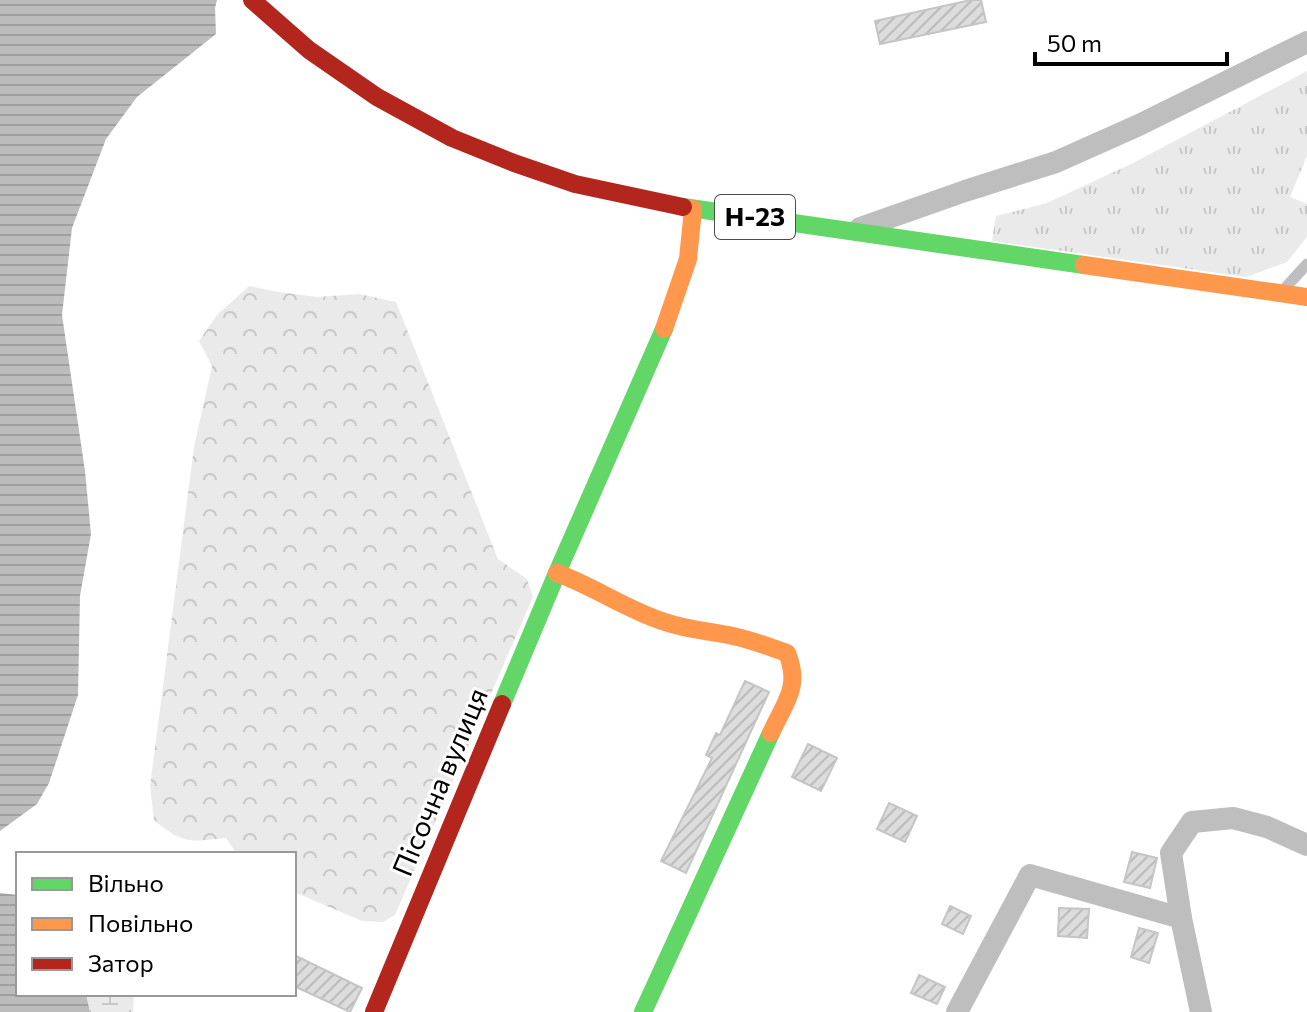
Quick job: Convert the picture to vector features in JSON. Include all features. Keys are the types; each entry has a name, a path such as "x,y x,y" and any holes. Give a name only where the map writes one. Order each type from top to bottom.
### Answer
{"street":[{"name":"Н-23","path":"252,0 309,50 377,97 452,138 575,184 693,209 1307,297"},
{"path":"851,231 1056,162 1139,125 1307,42"},
{"name":"Пісочна вулиця","path":"374,1012 557,573 663,331 688,259 693,209"},
{"path":"557,573 664,622 733,636 787,653 793,668 794,683 643,1012"},
{"path":"1201,1012 1171,853 1192,822 1233,818 1267,827 1307,845"},
{"path":"957,1012 1030,875 1181,918"}],"lane":[{"path":"1280,293 1307,264"}],"green space":[{"path":"1307,71 1307,156 1290,197 1307,204 1307,237 1287,262 1246,277 992,241 996,216 1047,203 1131,164"},
{"path":"249,286 317,297 359,294 396,302 498,559 527,579 533,597 395,915 383,922 362,921 296,893 296,852 236,852 226,838 187,840 172,834 154,820 150,786 194,447 212,366 199,341 217,315"},
{"path":"86,996 134,996 133,1012 90,1012"}],"shaded area":[{"path":"0,0 217,0 216,34 137,97 106,139 72,228 62,315 91,534 80,596 78,695 49,783 37,804 0,831"},
{"path":"0,893 16,895 16,996 86,996 90,1012 0,1012"}],"building":[{"path":"981,0 986,22 880,44 875,21"},
{"path":"745,681 769,692 686,873 661,861 712,758 706,755 716,733 720,735"},
{"path":"808,744 837,758 821,791 792,777"},
{"path":"889,803 917,816 905,842 877,829"},
{"path":"1132,852 1157,858 1150,888 1124,882"},
{"path":"950,906 971,916 963,934 942,924"},
{"path":"1059,908 1089,909 1087,938 1058,936"},
{"path":"1139,928 1158,933 1149,963 1131,957"},
{"path":"296,956 362,988 350,1012 296,987"},
{"path":"919,975 945,987 937,1004 911,993"}],"traffic: fast":[{"path":"683,207 1084,265"},
{"path":"502,704 664,329"},
{"path":"643,1012 771,733"}],"traffic: slow":[{"path":"664,329 688,259 693,209"},
{"path":"1084,265 1307,297"},
{"path":"557,573 665,622 740,638 787,653 792,685 771,733"}],"traffic: jam":[{"path":"252,0 309,50 377,97 452,138 575,184 683,207"},
{"path":"374,1012 502,704"}]}
